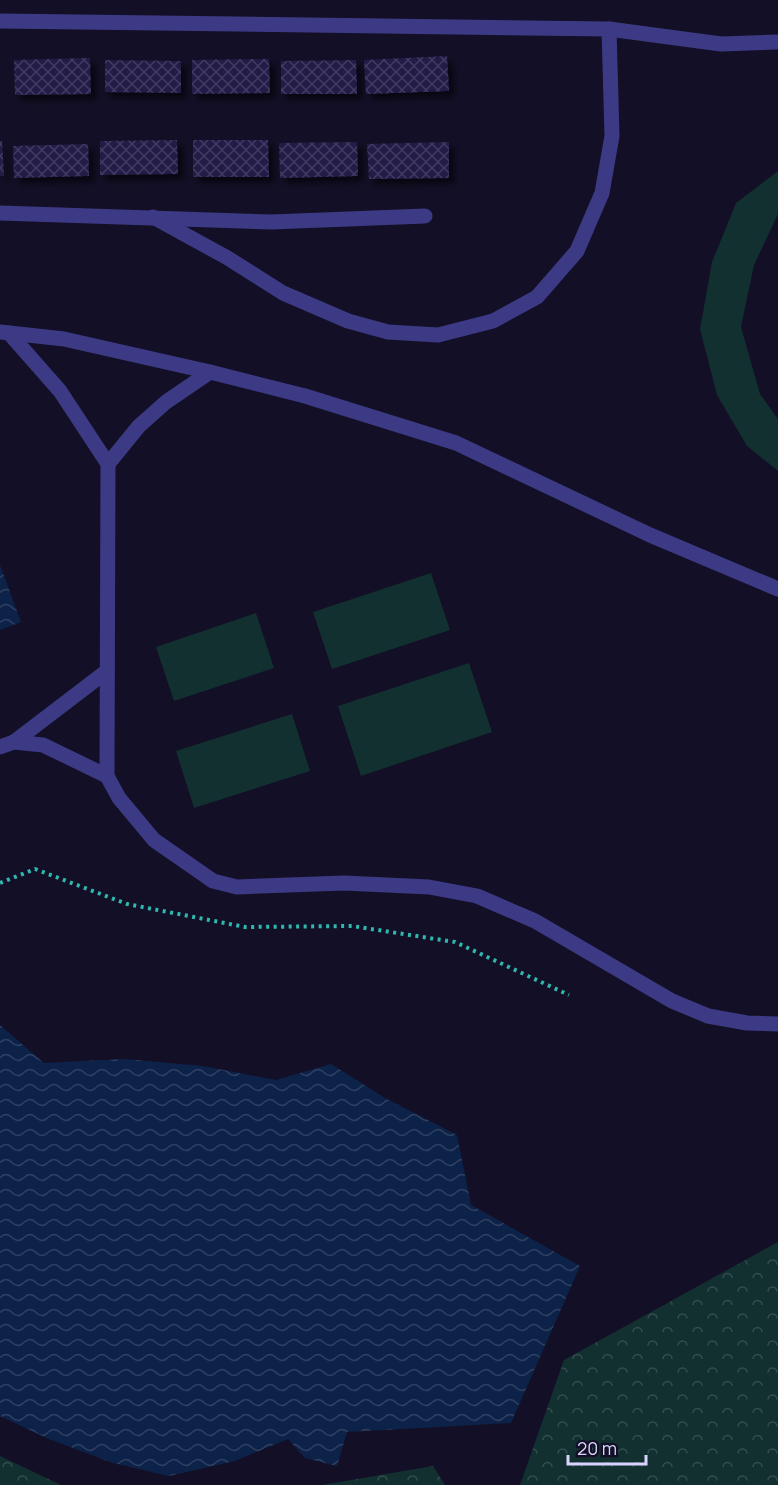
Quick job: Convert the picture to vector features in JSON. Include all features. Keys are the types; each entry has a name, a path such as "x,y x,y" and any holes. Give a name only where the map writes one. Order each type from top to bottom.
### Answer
{"street":[{"path":"0,21 609,29 721,44 778,42"},
{"path":"153,217 226,257 283,293 348,321 388,332 438,334 493,321 537,297 577,251 602,193 612,136 609,29"},
{"path":"0,213 271,222 425,216"},
{"path":"4,332 64,339 210,372 305,396 456,443 650,535 778,589"},
{"path":"4,332 60,391 108,464 107,776 119,798 154,840 213,881 237,887 344,883 429,887 477,896 535,921 681,1005 708,1016 747,1023 778,1024"},
{"path":"108,464 139,426 166,402 210,372"},
{"path":"7,745 107,671"},
{"path":"7,745 43,745 107,776"}],"path":[{"path":"0,883 35,869 127,904 245,927 352,926 455,942 568,995"}],"green space":[{"path":"778,171 778,214 754,265 741,327 760,394 778,419 778,471 747,446 717,395 700,329 712,262 736,203"},
{"path":"431,573 450,630 332,669 313,612"},
{"path":"256,613 274,668 174,701 156,647"},
{"path":"469,663 492,732 361,776 338,706"},
{"path":"292,714 310,771 194,808 176,751"},
{"path":"778,1242 778,1485 520,1485 564,1360"},
{"path":"0,1456 61,1485 0,1485"},
{"path":"433,1466 445,1485 322,1485"}],"water":[{"path":"0,565 21,622 0,630"},
{"path":"0,1025 44,1063 124,1059 203,1066 276,1080 331,1064 385,1098 457,1135 471,1205 580,1266 511,1423 347,1432 337,1466 305,1458 288,1439 235,1461 169,1476 113,1463 49,1439 0,1416"}],"building":[{"path":"447,56 449,91 366,94 364,60"},
{"path":"90,58 91,94 15,95 14,60"},
{"path":"269,59 270,93 192,94 192,60"},
{"path":"105,60 181,61 181,93 105,92"},
{"path":"356,60 357,94 281,94 281,61"},
{"path":"177,140 178,174 100,175 100,141"},
{"path":"193,140 268,140 269,177 193,177"},
{"path":"0,141 2,141 4,176 0,176"},
{"path":"357,142 358,176 280,178 279,143"},
{"path":"449,142 449,178 369,179 367,144"},
{"path":"88,144 89,176 14,178 13,146"}]}
